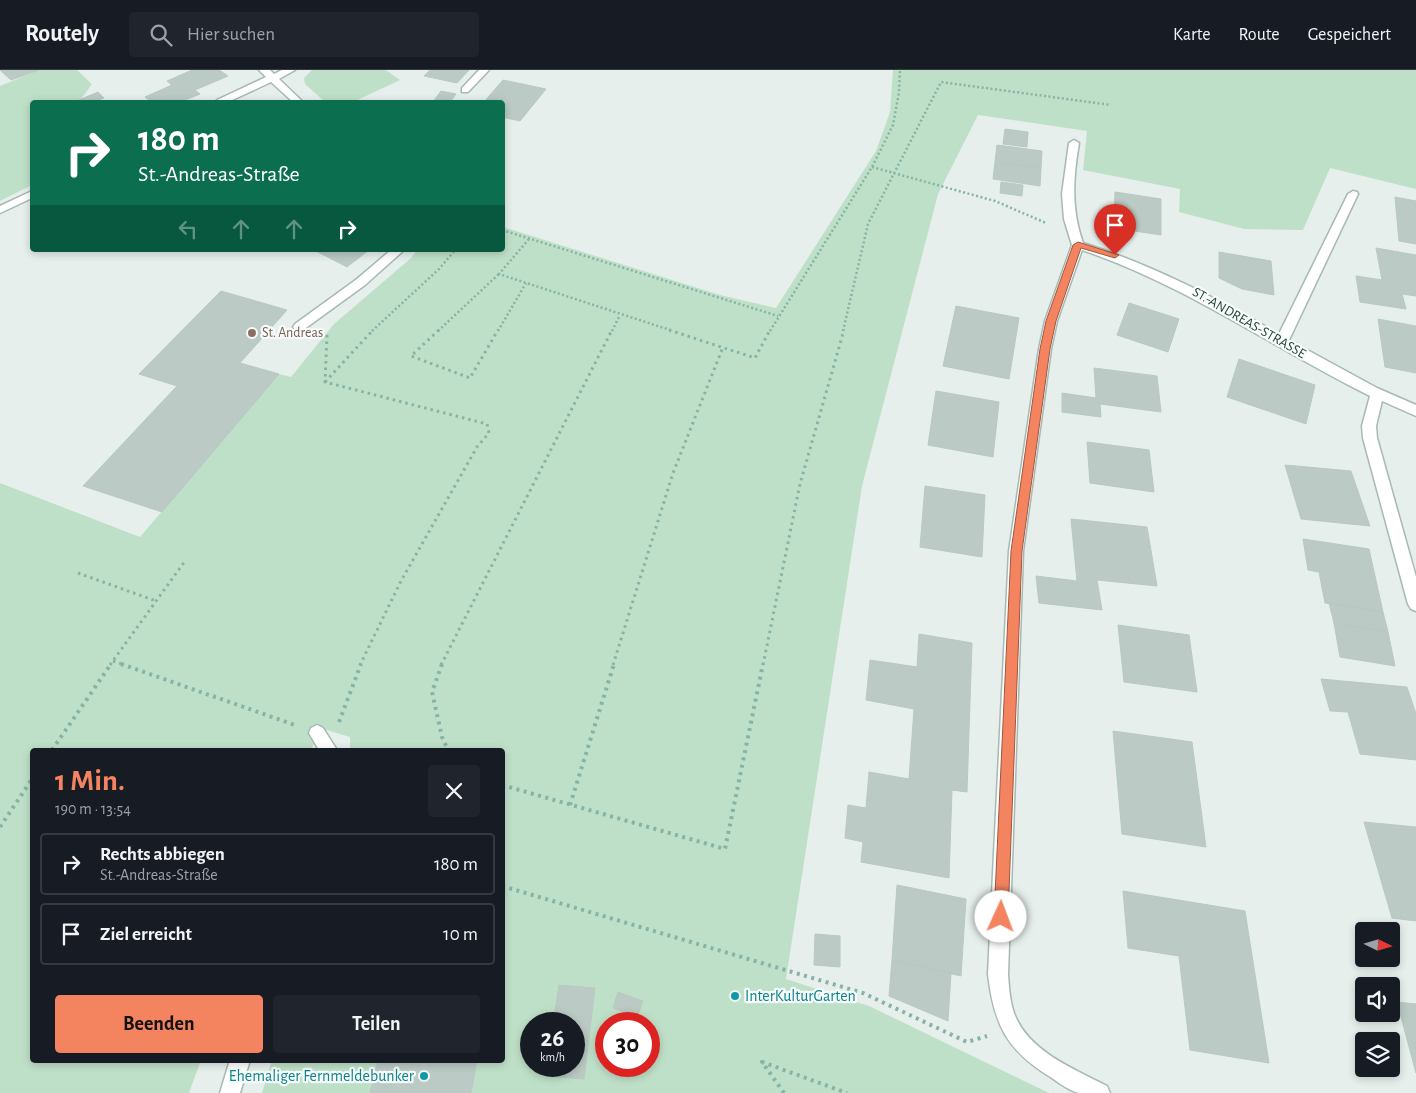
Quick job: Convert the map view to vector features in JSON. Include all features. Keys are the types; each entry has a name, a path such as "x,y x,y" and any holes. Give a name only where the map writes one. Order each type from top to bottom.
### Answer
{"street":[{"path":"264,70 296,100"},
{"path":"225,100 290,70"},
{"path":"465,90 484,70"},
{"path":"1074,143 1066,190 1068,216 1078,245 1051,321 1045,349 1016,551 998,974 1001,1002 1010,1028 1028,1049 1072,1079 1100,1093"},
{"path":"1281,342 1353,194"},
{"path":"0,210 30,195"},
{"name":"ST.-ANDREAS-STRASSE","path":"1078,245 1140,264 1189,289 1377,394 1416,411"},
{"path":"299,327 361,282 396,252"},
{"path":"1377,394 1369,426 1370,438 1416,604"},
{"path":"317,733 328,748"},
{"path":"230,1093 239,1063"}],"path":[{"path":"501,272 499,274 755,358 778,316 872,167 893,125 899,92 900,70"},
{"path":"505,786 725,849 800,484 840,346 868,224 941,82 1111,105"},
{"path":"872,167 995,201 1056,227 1078,245"},
{"path":"505,231 778,316"},
{"path":"526,283 470,378 411,356 501,272 529,238"},
{"path":"325,382 360,342 440,269 453,252"},
{"path":"447,748 442,737 432,692 444,657 620,315"},
{"path":"325,382 327,336"},
{"path":"570,805 673,473 723,347"},
{"path":"325,382 487,424 490,433 477,447 380,622 348,693 339,723"},
{"path":"53,748 185,561"},
{"path":"78,573 156,601"},
{"path":"113,661 317,733"},
{"path":"0,827 30,782"},
{"path":"505,887 863,993 967,1042 1010,1028"},
{"path":"784,1093 762,1062 846,1093"}],"green space":[{"path":"39,70 77,70 92,84 80,100 30,100 30,186 0,201 0,86"},
{"path":"312,70 386,70 400,80 357,100 323,100 305,84 304,78"},
{"path":"893,70 1416,70 1416,189 1330,168 1303,230 1244,229 1179,212 1180,189 1083,170 1087,131 978,115 938,194 862,486 786,979 869,1006 1049,1093 471,1093 476,1063 505,1063 505,748 350,748 350,737 320,728 312,748 30,748 30,1063 200,1063 189,1093 0,1093 0,483 140,537 279,374 291,377 334,324 411,258 416,252 505,252 505,228 720,295 776,308 876,151 890,112"},
{"path":"271,1063 377,1063 370,1093 262,1093"}],"building":[{"path":"0,70 39,70 11,80"},
{"path":"192,70 219,70 228,76 195,90 200,94 185,100 149,100 145,97 172,85 167,81"},
{"path":"430,70 469,70 457,83 424,76"},
{"path":"503,80 546,89 520,121 505,118 505,100 486,100"},
{"path":"441,91 456,94 452,100 434,100"},
{"path":"98,92 104,98 98,100 79,100"},
{"path":"1005,129 1028,132 1027,147 1003,144"},
{"path":"997,145 1042,151 1041,168 995,162"},
{"path":"995,162 1041,168 1040,186 993,179"},
{"path":"1001,182 1023,185 1022,196 1000,193"},
{"path":"1115,192 1161,199 1161,235 1114,228"},
{"path":"1395,197 1416,201 1416,244 1399,241"},
{"path":"1376,248 1416,255 1416,296 1402,294 1406,309 1360,302 1356,276 1382,280"},
{"path":"318,252 366,252 347,267"},
{"path":"1219,252 1271,261 1274,295 1242,289 1219,278"},
{"path":"221,291 287,310 240,363 279,374 162,512 83,486 177,386 139,374"},
{"path":"1129,303 1179,319 1168,352 1117,335"},
{"path":"956,306 1019,318 1009,379 943,366"},
{"path":"1378,319 1416,326 1416,373 1385,367"},
{"path":"1239,359 1315,385 1306,424 1227,397"},
{"path":"1094,368 1157,376 1161,412 1100,404 1101,417 1062,412 1062,393 1096,398"},
{"path":"936,391 999,402 993,457 928,445"},
{"path":"1087,442 1149,450 1154,492 1090,483"},
{"path":"1285,465 1351,471 1370,526 1301,519"},
{"path":"925,486 985,495 982,557 920,547"},
{"path":"1071,519 1147,527 1157,586 1097,580 1102,610 1039,603 1036,576 1077,581"},
{"path":"1303,539 1369,549 1383,612 1325,603 1319,572 1308,570"},
{"path":"1329,603 1383,612 1388,632 1334,623"},
{"path":"1334,623 1388,632 1395,666 1340,657"},
{"path":"1118,625 1189,635 1197,692 1124,682"},
{"path":"919,634 972,643 967,792 952,790 949,878 861,862 863,842 845,838 848,805 866,808 869,772 909,779 914,709 866,700 870,660 917,667"},
{"path":"1321,679 1407,687 1416,714 1416,760 1360,754 1348,712 1330,711"},
{"path":"1113,731 1192,742 1206,847 1122,834"},
{"path":"1364,822 1416,827 1416,921 1392,918"},
{"path":"897,885 966,899 961,976 892,960"},
{"path":"1123,891 1245,911 1269,1063 1190,1050 1179,956 1128,948"},
{"path":"815,934 840,936 840,967 814,965"},
{"path":"892,960 951,973 948,1021 889,996"},
{"path":"559,985 595,988 585,1071 585,1012 555,1012"},
{"path":"618,992 643,1001 639,1012 624,1012 613,1008"},
{"path":"1400,1002 1416,1004 1416,1073 1400,1013"},
{"name":"Ehemaliger Fernmeldebunker","path":"377,1063 476,1063 471,1093 370,1093"},
{"path":"559,1077 584,1077 584,1079"}],"place":[{"name":"St. Andreas","path":"252,333"},
{"name":"InterKulturGarten","path":"735,996"},
{"name":"Ehemaliger Fernmeldebunker","path":"424,1076"}],"route":[{"path":"1001,917 1016,551 1045,349 1051,321 1078,245 1115,255"}]}
